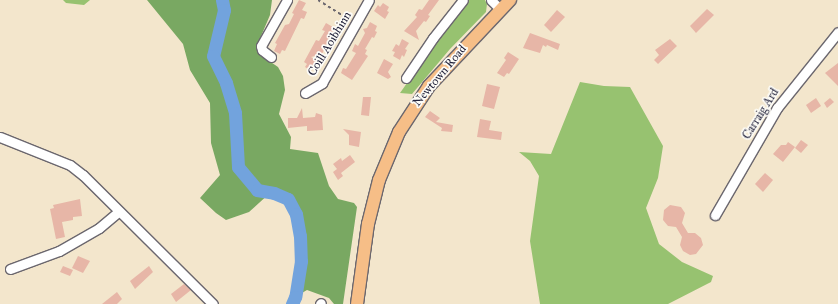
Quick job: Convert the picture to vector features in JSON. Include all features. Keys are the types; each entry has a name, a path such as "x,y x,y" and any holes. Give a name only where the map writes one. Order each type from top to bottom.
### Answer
{"main road":[{"name":"Newtown Road","path":"358,304 368,224 379,180 399,132 429,86 510,0"}],"street":[{"path":"271,57 262,50 261,46 287,0"},
{"name":"Coill Aoibhinn","path":"305,93 322,83 369,0"},
{"path":"406,78 433,38 463,0"},
{"path":"492,0 500,9"},
{"name":"Carraig Ard","path":"715,215 777,108 838,32"},
{"path":"0,137 70,165 83,175 213,304"},
{"path":"10,269 59,252 99,228 119,211"}],"path":[{"path":"318,0 357,23"}],"green space":[{"path":"63,0 90,0 84,5 66,3"},
{"path":"147,0 272,0 270,15 256,48 259,54 278,67 283,76 285,90 279,114 291,137 290,149 318,153 329,186 338,199 354,203 357,207 343,304 334,304 329,298 307,290 295,297 301,262 300,241 298,228 288,199 270,193 249,212 226,220 200,198 220,175 211,143 210,103 190,70 183,44"},
{"path":"468,0 485,0 487,4 486,12 450,49 412,94 400,93 453,18"},
{"path":"580,82 604,86 630,87 663,146 658,178 646,208 659,244 682,262 713,276 711,282 668,304 540,304 530,241 539,176 530,161 519,152 551,154"}],"building":[{"path":"299,0 306,3 302,10 307,12 304,19 301,18 285,51 282,50 280,54 274,51 277,44 275,43 285,25 289,24 294,14 292,13"},
{"path":"429,0 439,0 428,15 430,16 426,22 424,21 416,31 419,40 404,31 417,17 415,15 419,9 422,10"},
{"path":"383,3 389,7 387,11 389,12 385,19 374,11 378,5 380,7"},
{"path":"707,9 714,15 696,33 690,26"},
{"path":"557,10 565,17 551,32 544,25"},
{"path":"370,22 377,26 375,31 377,32 374,38 372,37 365,49 367,50 365,54 368,56 352,80 341,73 343,68 346,69 356,53 352,51 355,44 358,46 365,33 363,29 367,28"},
{"path":"326,23 338,30 334,36 332,34 322,54 311,57 319,62 311,71 305,67 307,64 304,62 316,40 319,41 325,31 322,30"},
{"path":"530,33 560,44 558,50 547,45 546,47 543,45 540,53 523,48"},
{"path":"402,39 409,43 405,49 407,50 404,57 402,55 400,60 393,56 395,52 392,51 396,44 399,46"},
{"path":"670,39 677,46 658,64 654,60 659,55 655,50"},
{"path":"508,52 519,59 509,74 507,73 504,77 497,73 506,60 504,58"},
{"path":"384,59 393,64 388,72 391,77 388,79 377,73"},
{"path":"838,63 838,86 825,73"},
{"path":"487,84 500,87 494,109 482,106"},
{"path":"363,97 371,97 369,116 361,115"},
{"path":"816,98 821,106 811,113 806,105"},
{"path":"830,98 834,102 827,108 824,103"},
{"path":"302,108 303,118 315,117 316,113 322,115 323,130 307,131 307,126 288,128 288,118 297,118"},
{"path":"430,111 440,118 436,122 453,125 452,132 441,131 442,128 425,117"},
{"path":"480,119 491,121 489,130 502,132 501,140 477,137"},
{"path":"343,129 361,132 359,147 349,145 349,135"},
{"path":"801,140 808,145 801,153 795,148"},
{"path":"788,142 795,147 783,162 773,154 781,145 786,145"},
{"path":"350,155 355,162 341,173 343,176 338,180 333,172 337,169 333,164 341,158 342,161"},
{"path":"765,173 773,180 763,192 755,184"},
{"path":"80,199 82,216 73,217 73,220 62,222 65,237 56,239 50,209 54,208 53,205"},
{"path":"670,205 681,207 685,213 682,223 688,233 695,233 701,238 703,245 696,254 690,255 683,251 680,245 682,237 676,227 668,226 663,220 664,210"},
{"path":"78,256 90,261 83,273 72,268"},
{"path":"63,266 73,270 70,276 60,272"},
{"path":"149,266 153,272 135,289 130,281"},
{"path":"184,284 191,290 176,302 171,294"},
{"path":"117,292 122,299 117,304 102,304"}],"waterway":[{"path":"222,0 224,10 213,56 226,83 235,113 238,167 257,190 274,193 288,199 296,214 300,236 301,261 295,297 292,304"}]}
